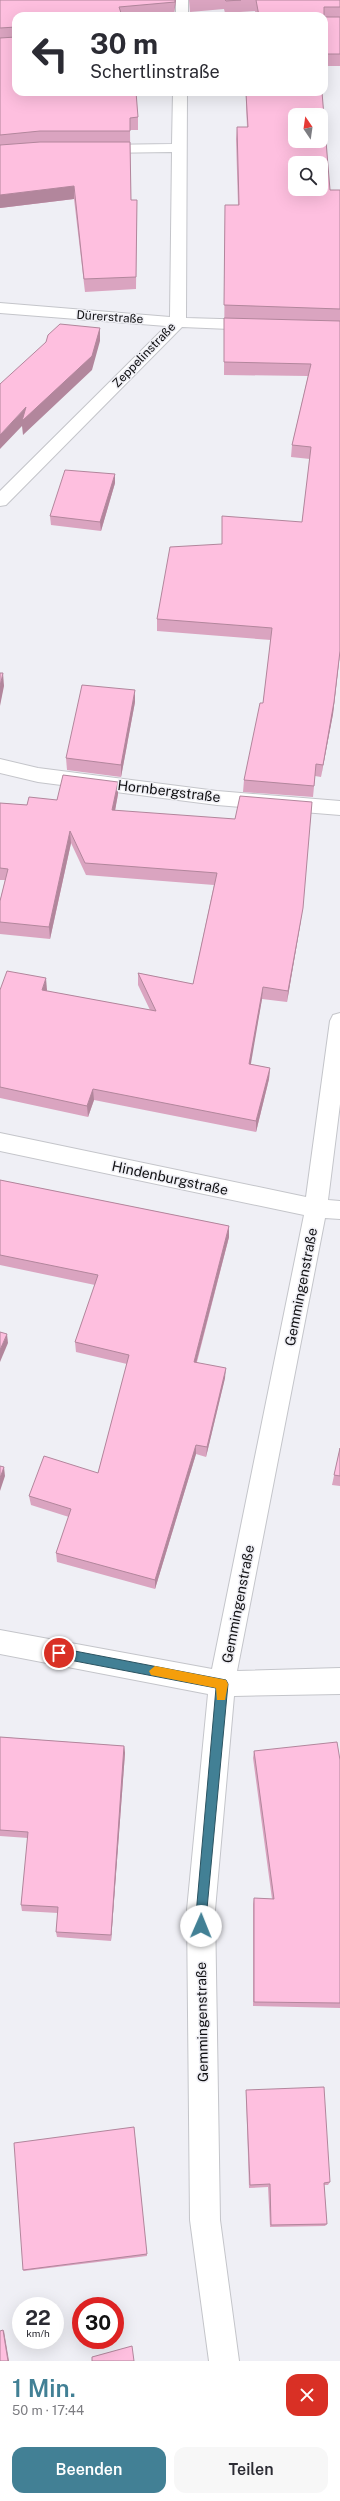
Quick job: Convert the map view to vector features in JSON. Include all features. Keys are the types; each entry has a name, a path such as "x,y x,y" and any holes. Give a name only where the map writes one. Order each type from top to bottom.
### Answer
{"street":[{"name":"Zeppelinstraße","path":"0,501 178,322 178,148 180,96"},
{"path":"87,149 178,148"},
{"name":"Dürerstraße","path":"0,308 178,322 270,325"},
{"name":"Hornbergstraße","path":"0,766 38,775 217,798 340,808"},
{"name":"Gemmingenstraße","path":"224,2361 205,2220 201,1910 222,1684 328,1209 340,1021"},
{"name":"Hindenburgstraße","path":"0,1142 328,1209"},
{"path":"0,1642 222,1684 340,1681"}],"lane":[{"path":"182,0 182,12"}],"building":[{"path":"0,0 175,0 175,2 119,7 121,12 12,12 12,27 0,28"},
{"path":"256,0 340,0 340,7 324,7 324,12 258,12"},
{"path":"328,17 340,17 340,54 328,54"},
{"path":"12,37 12,96 136,96 138,117 130,118 130,131 40,131 0,135 0,38"},
{"path":"246,96 322,96 323,108 288,108 288,148 327,148 327,156 288,156 288,196 328,196 328,166 330,190 340,190 340,309 224,305 225,205 239,205 237,127 248,127"},
{"path":"40,142 130,142 131,200 137,200 136,277 84,279 74,186 0,195 0,145"},
{"path":"224,318 340,321 340,651 334,702 323,765 316,764 314,786 244,780 260,703 263,703 272,628 157,619 170,547 222,544 222,516 302,522 311,447 292,445 311,364 224,362"},
{"path":"60,324 100,328 92,356 22,421 26,407 0,435 0,384 46,342 48,335"},
{"path":"65,470 115,474 100,522 50,516"},
{"path":"0,673 3,673 0,686"},
{"path":"82,685 135,690 121,765 66,758"},
{"path":"63,775 118,782 112,810 235,819 240,796 312,802 303,908 288,991 263,987 249,1064 270,1068 256,1121 93,1089 87,1106 0,1087 0,990 7,971 46,978 42,990 156,1011 138,973 193,984 217,873 85,863 70,831 49,927 0,922 0,901 8,869 0,868 0,803 27,805 29,797 57,800"},
{"path":"0,1180 229,1226 194,1362 226,1368 207,1447 196,1445 155,1580 56,1553 71,1509 29,1496 44,1456 98,1473 129,1355 75,1342 98,1275 0,1255"},
{"path":"0,1332 7,1334 0,1350"},
{"path":"340,1448 340,1476 334,1475"},
{"path":"0,1466 4,1467 0,1478"},
{"path":"0,1737 124,1746 111,1935 56,1932 58,1907 21,1905 28,1832 0,1830"},
{"path":"337,1742 340,1760 340,2003 254,2002 254,1898 274,1899 254,1751"},
{"path":"324,2087 330,2182 324,2183 327,2224 271,2225 270,2184 250,2185 246,2090"},
{"path":"134,2127 147,2254 23,2270 14,2143"},
{"path":"3,2330 8,2361 0,2361 0,2331"},
{"path":"132,2346 134,2361 92,2361 92,2357"}],"slow traffic":[{"path":"155,1671 222,1684 221,1697"}],"route":[{"path":"59,1653 222,1684 201,1910 201,1926"}]}
